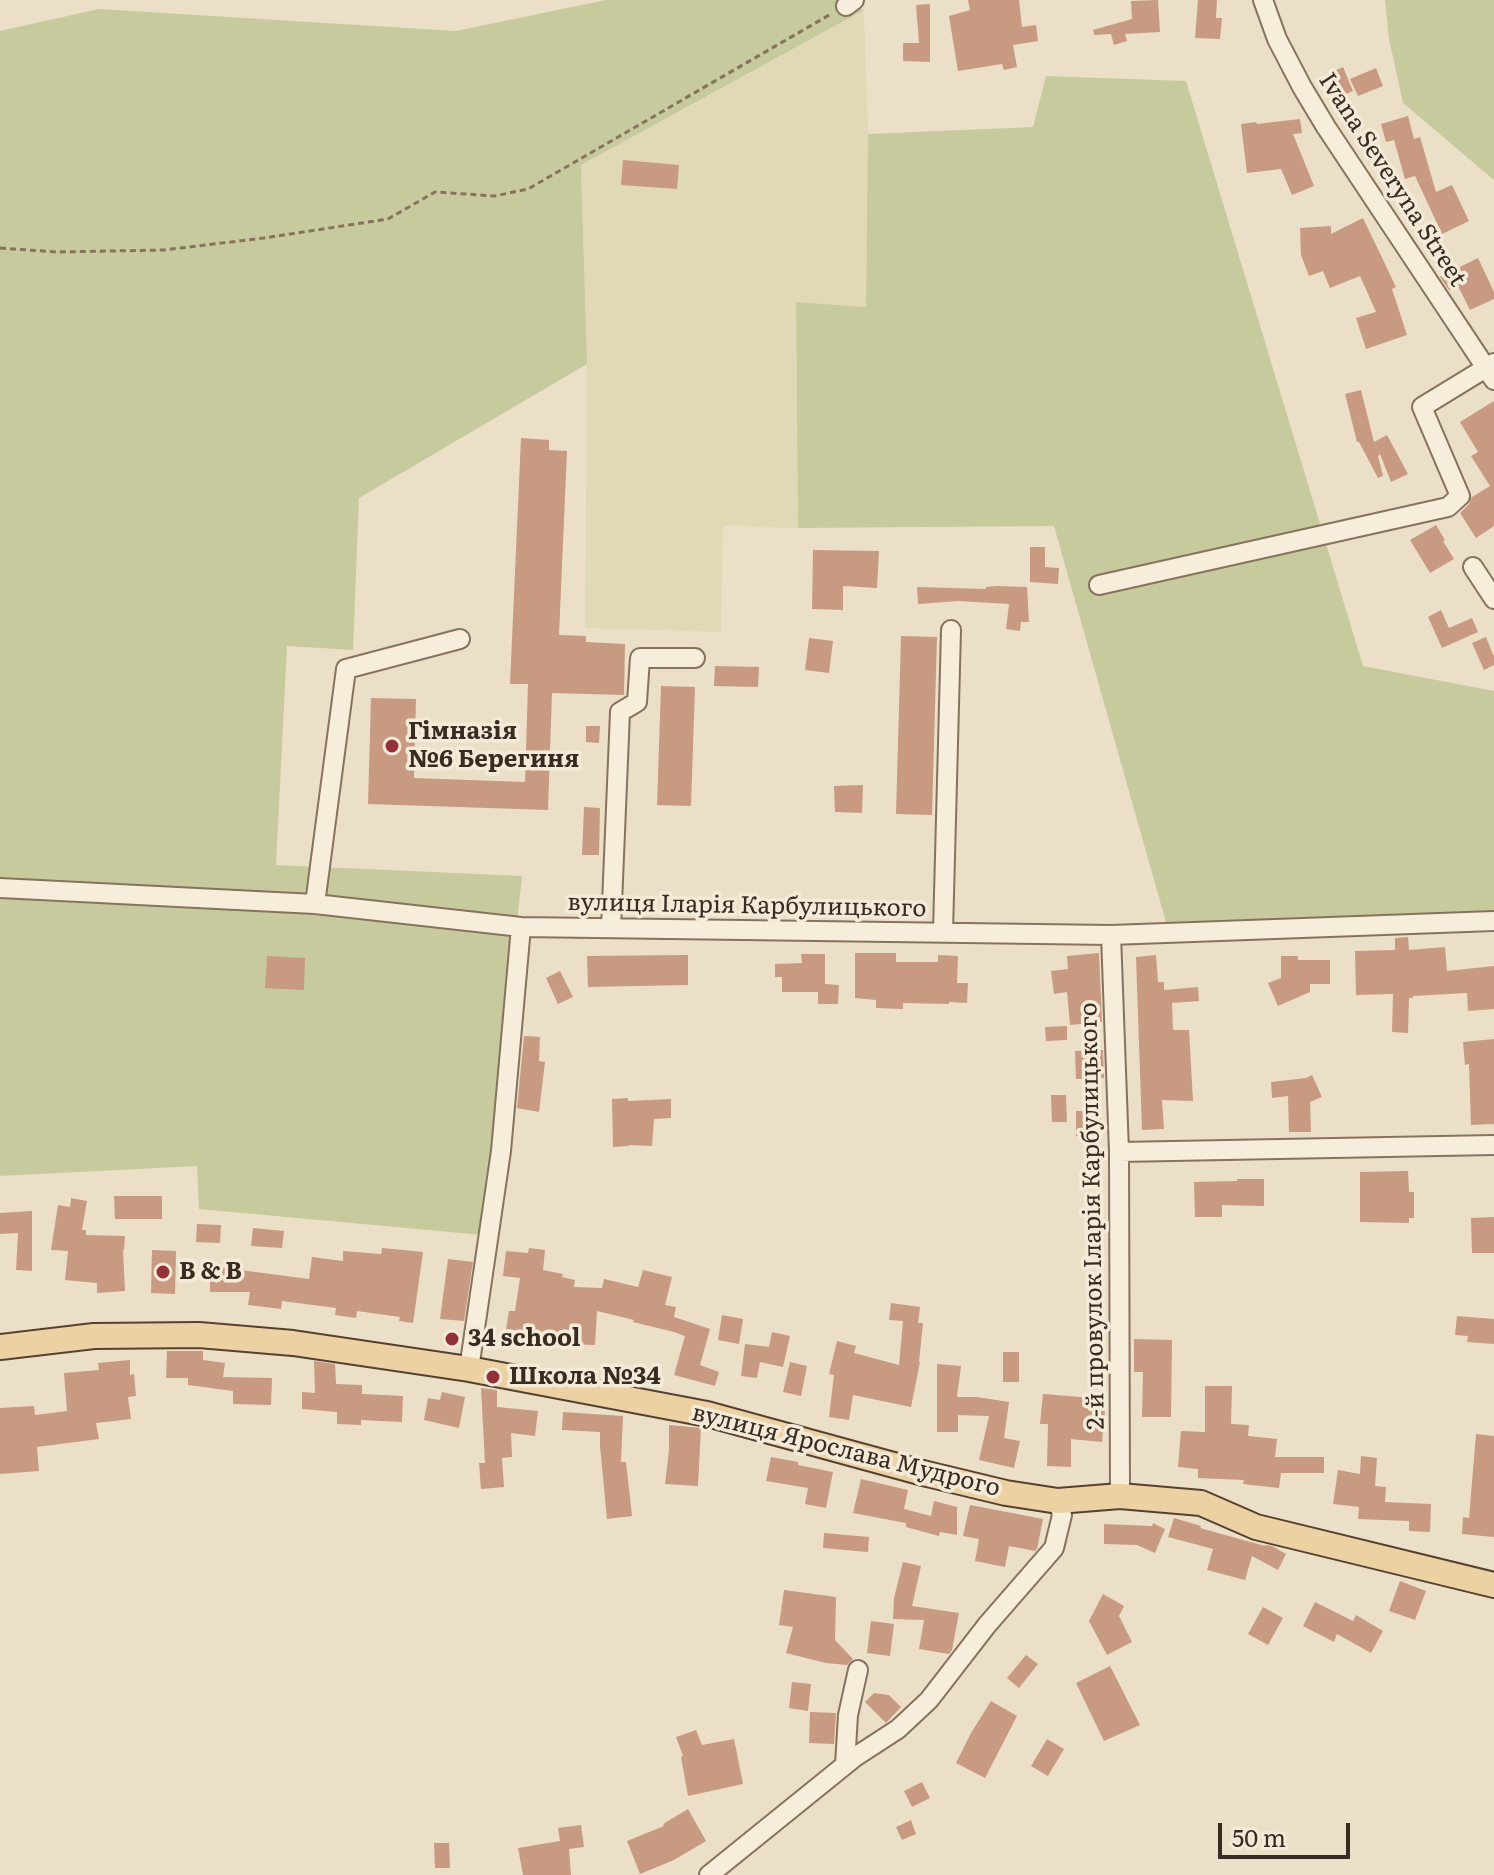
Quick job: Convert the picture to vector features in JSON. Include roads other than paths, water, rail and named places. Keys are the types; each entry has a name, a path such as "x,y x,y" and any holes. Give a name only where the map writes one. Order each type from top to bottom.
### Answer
{"main road":[{"name":"вулиця Ярослава Мудрого","path":"0,1347 94,1336 199,1335 293,1343 469,1369 707,1414 1006,1493 1058,1501 1120,1496 1201,1503 1256,1527 1494,1585"}],"street":[{"name":"Ivana Severyna Street","path":"1263,0 1277,39 1326,127 1491,370"},
{"path":"1099,585 1448,507 1460,496 1422,407 1491,370"},
{"path":"1473,567 1494,599"},
{"path":"943,932 951,630"},
{"path":"315,904 346,669 460,639"},
{"path":"611,928 620,712 637,702 640,658 695,658"},
{"name":"вулиця Іларія Карбулицького","path":"0,888 315,904 521,927 1111,935 1494,921"},
{"path":"469,1369 501,1151 521,927"},
{"name":"2-й провулок Іларія Карбулицького","path":"1111,935 1119,1152 1120,1496"},
{"path":"1119,1152 1494,1145"},
{"path":"720,1872 845,1765 898,1729 929,1700 987,1625 1054,1548 1062,1515 1058,1501"},
{"path":"845,1765 848,1715 858,1670"}],"place":[{"name":"Гімназія №6 Берегиня","path":"392,746"},
{"name":"B & B","path":"163,1272"},
{"name":"34 school","path":"452,1339"},
{"name":"Школа №34","path":"493,1377"}]}
